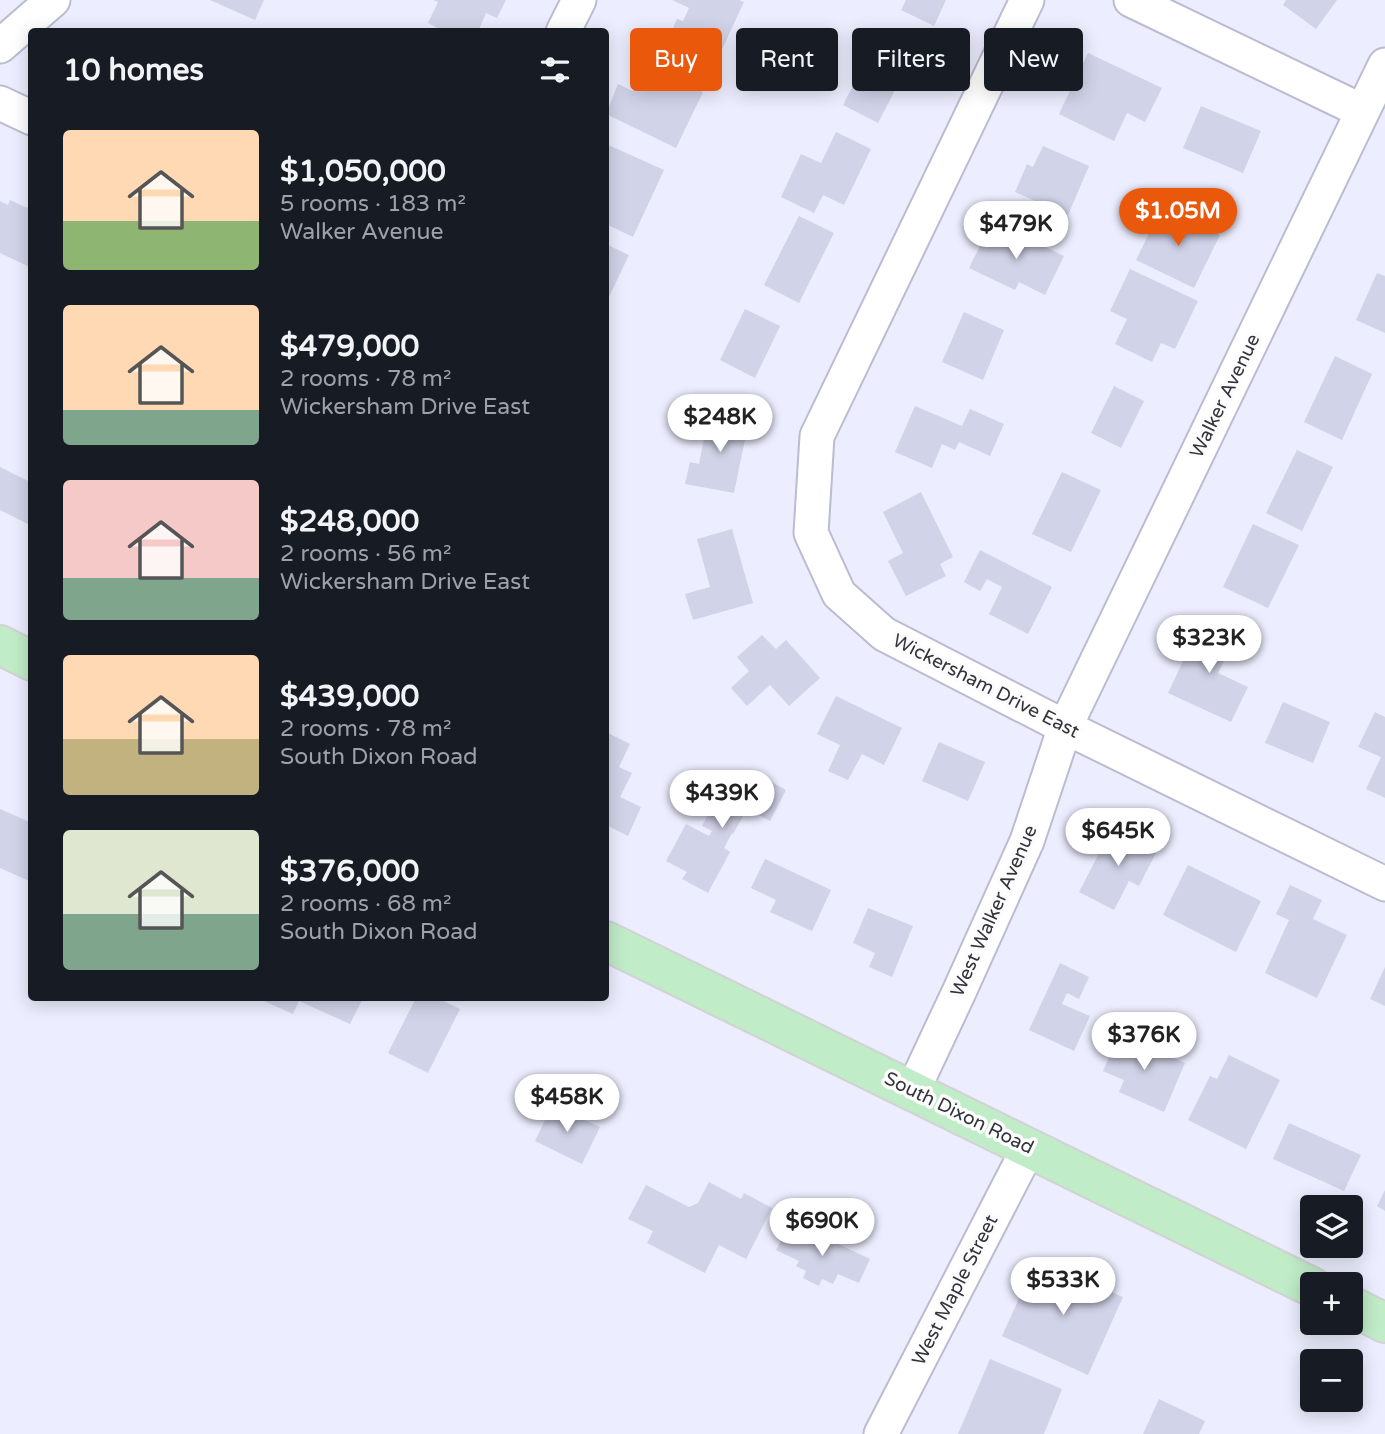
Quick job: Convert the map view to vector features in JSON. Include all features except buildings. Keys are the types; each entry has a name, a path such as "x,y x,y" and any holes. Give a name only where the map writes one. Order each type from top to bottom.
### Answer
{"main road":[{"path":"0,646 28,659"},
{"name":"South Dixon Road","path":"609,942 1300,1281"},
{"path":"1363,1312 1385,1323"}],"street":[{"path":"0,46 53,0"},
{"path":"566,28 579,0"},
{"name":"Wickersham Drive East","path":"1027,0 817,436 811,533 839,594 884,634 1065,727 1385,884"},
{"path":"1131,0 1362,111"},
{"name":"Walker Avenue","path":"1065,727 1385,65"},
{"path":"0,103 28,116"},
{"name":"West Walker Avenue","path":"913,1090 1027,841 1065,727"},
{"name":"West Maple Street","path":"881,1434 1029,1147"}]}
